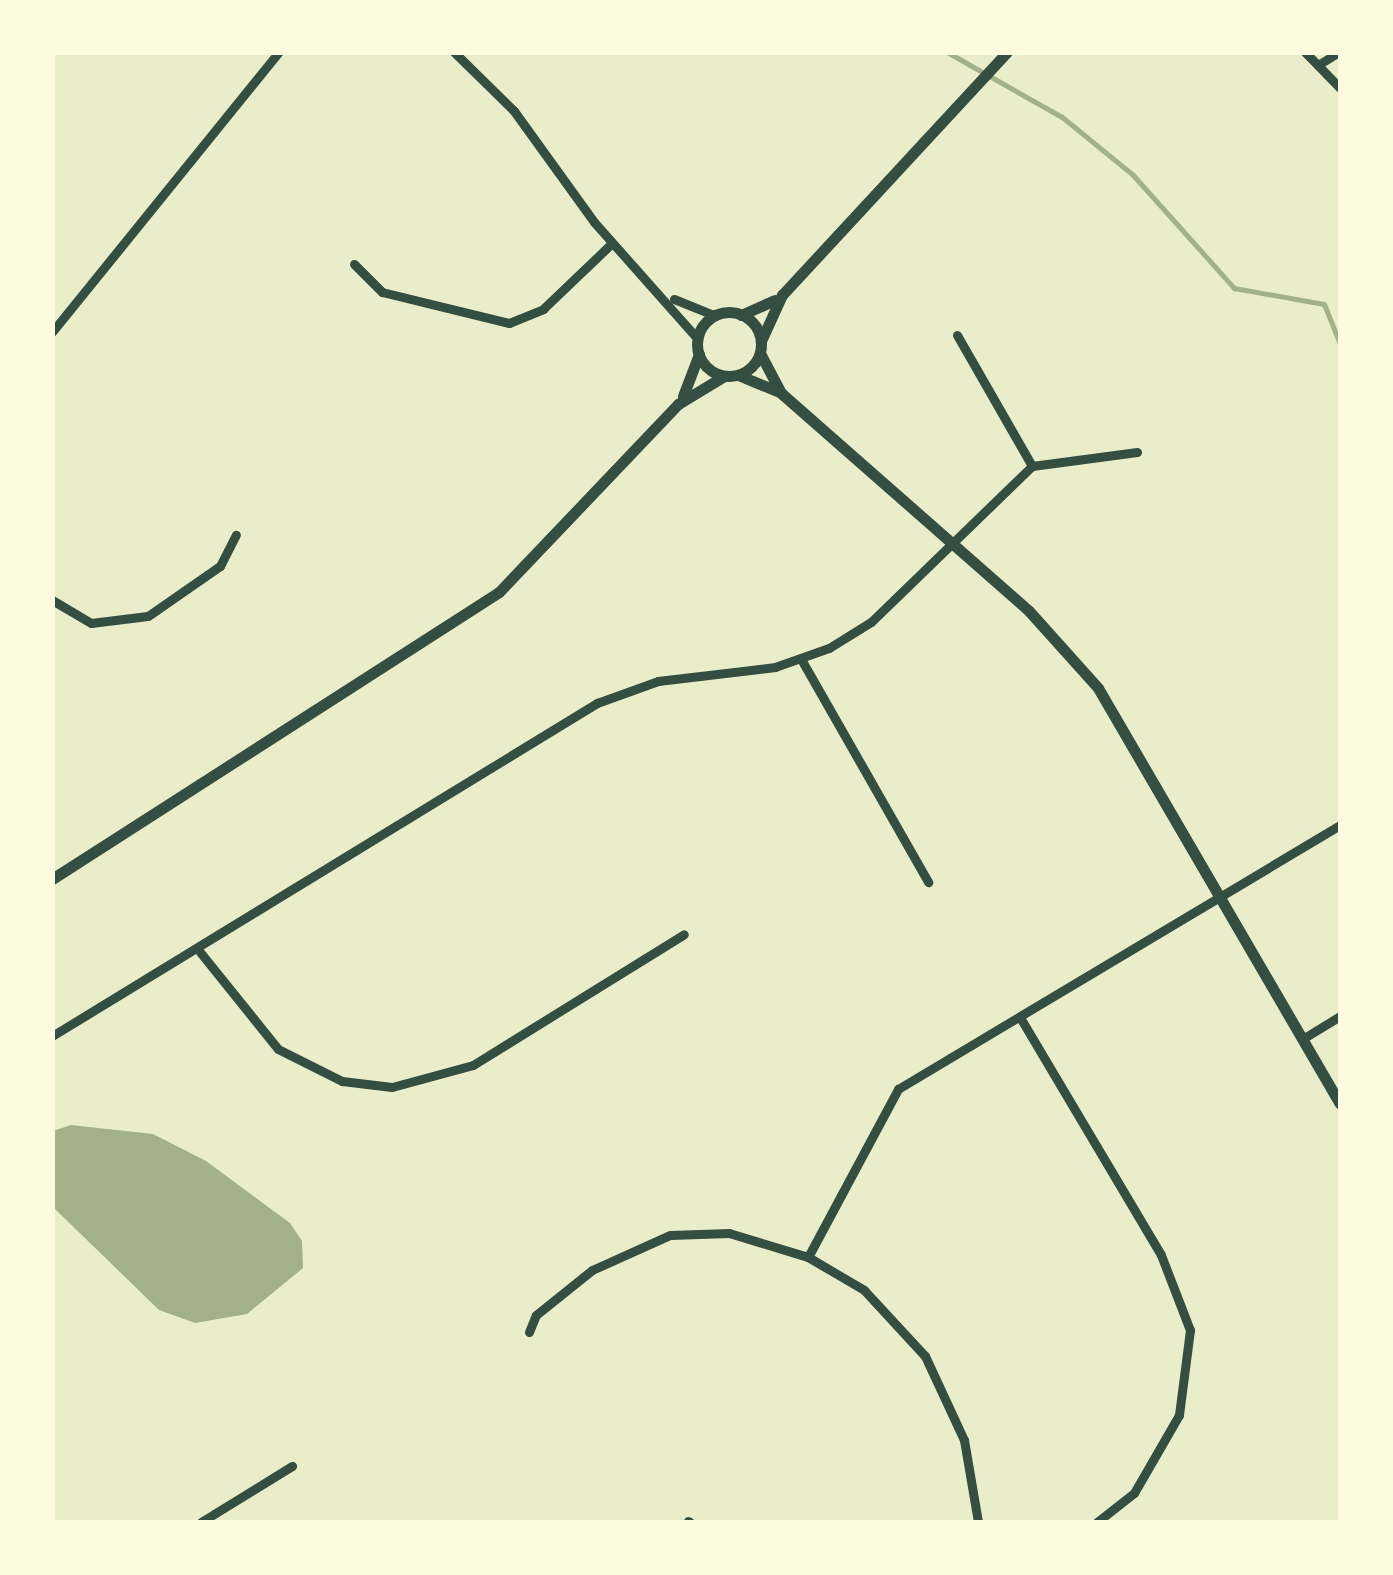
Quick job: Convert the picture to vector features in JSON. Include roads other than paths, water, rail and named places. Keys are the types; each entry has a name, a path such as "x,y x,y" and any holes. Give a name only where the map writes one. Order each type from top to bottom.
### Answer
{"street":[{"path":"52,332 279,52"},
{"path":"454,52 514,111 612,243 668,296 698,340 699,354 678,404"},
{"path":"738,375 760,347 782,295 1007,52"},
{"path":"1305,52 1340,88"},
{"path":"1318,65 1338,52"},
{"path":"354,264 382,292 509,323 542,309 612,243"},
{"path":"668,296 716,316 741,314 782,295"},
{"path":"741,314 781,393"},
{"path":"698,340 716,316"},
{"path":"957,334 1032,466"},
{"path":"699,354 724,376"},
{"path":"53,877 499,592 678,404 724,376 738,375 781,393 947,541 1098,688 1340,1104"},
{"path":"52,1036 200,952 597,703 658,681 801,660 871,622 947,541 1032,466 1137,452"},
{"path":"52,600 92,622 148,616 220,566 236,535"},
{"path":"801,660 928,882"},
{"path":"808,1257 898,1088 1021,1019 1340,824"},
{"path":"200,952 278,1049 342,1080 392,1087 473,1065 684,934"},
{"path":"1304,1038 1340,1016"},
{"path":"1021,1019 1162,1255 1190,1330 1180,1415 1134,1493 1097,1522"},
{"path":"529,1332 592,1270 670,1235 729,1232 808,1257 864,1290 925,1356 964,1440 978,1522"},
{"path":"200,1522 292,1466"}],"waterway":[{"path":"947,52 1062,117 1133,175 1234,288 1324,304 1340,344"}]}
